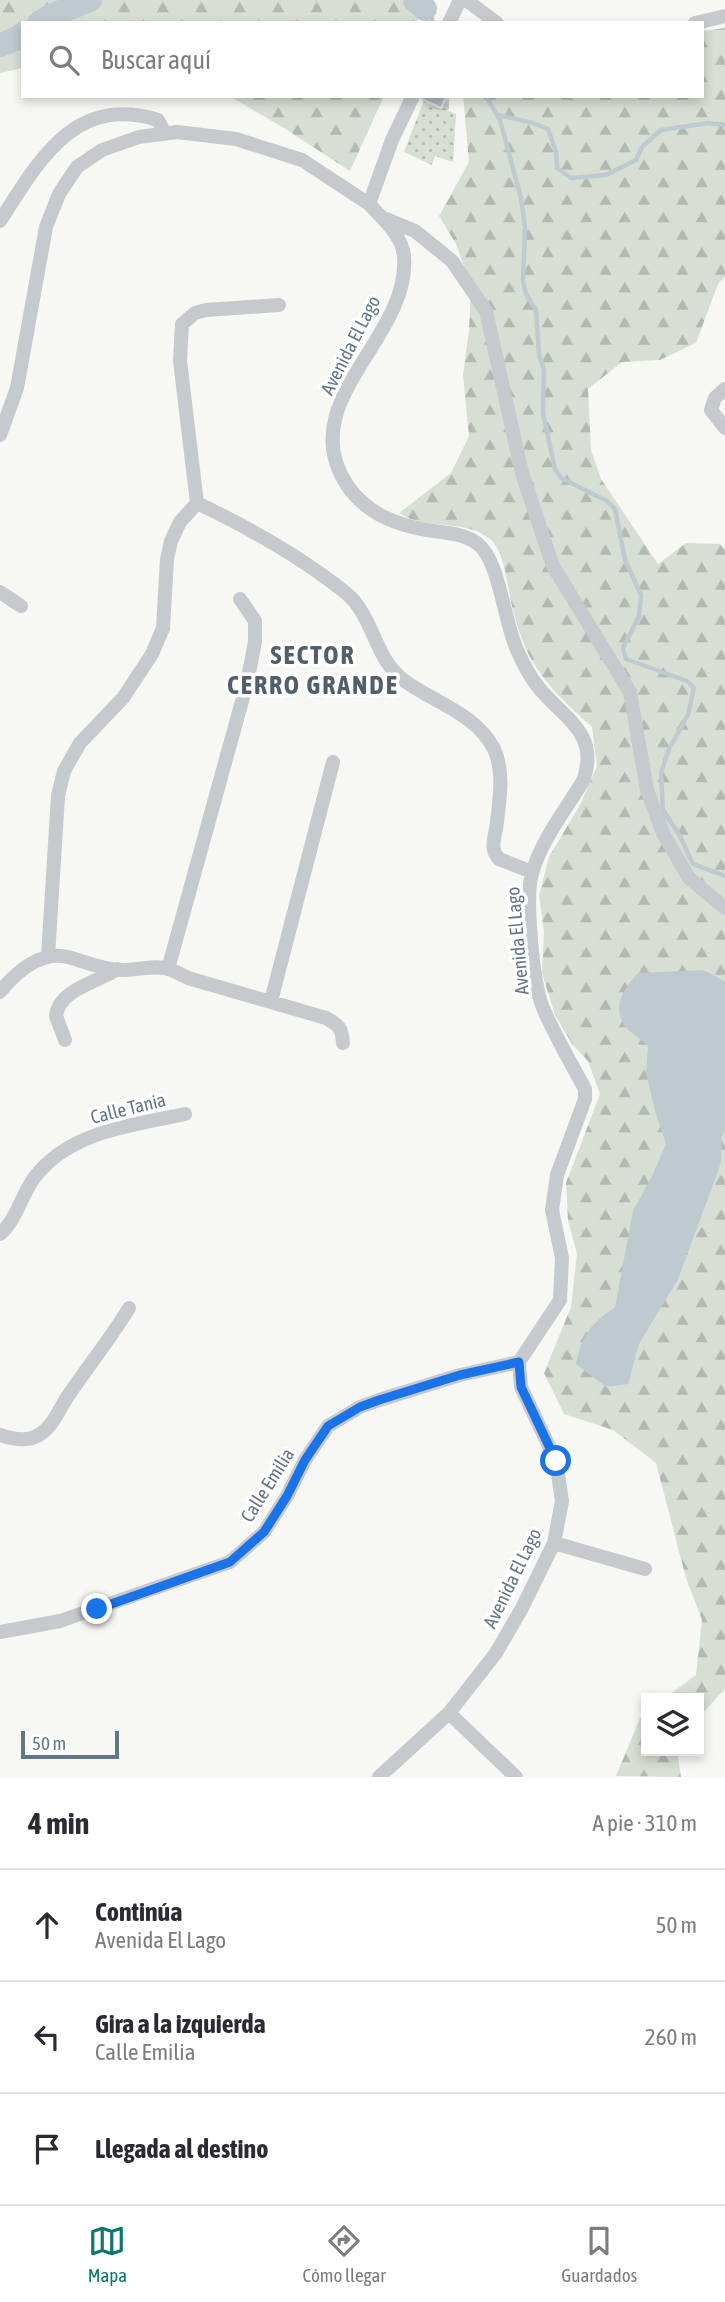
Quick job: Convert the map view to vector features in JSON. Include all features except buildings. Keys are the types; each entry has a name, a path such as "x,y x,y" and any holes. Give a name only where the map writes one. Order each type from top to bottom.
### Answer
{"street":[{"path":"450,21 462,3 494,21"},
{"path":"704,21 725,16"},
{"path":"369,204 392,140 412,98"},
{"path":"0,221 46,154 80,126 102,116 134,113 158,120 165,133"},
{"name":"Avenida El Lago","path":"0,435 17,388 46,227 59,194 77,167 102,150 139,137 177,132 236,139 302,160 369,204 394,231 404,254 401,284 388,317 344,392 334,421 331,446 337,468 349,488 365,505 384,519 457,534 477,542 489,555 516,650 536,685 580,730 588,748 588,769 539,854 532,872 529,892 536,978 542,1006 585,1089 585,1099 557,1175 552,1210 562,1258 560,1300 519,1362 521,1387 556,1461 562,1501 555,1543 496,1653 449,1713 380,1777"},
{"path":"382,217 415,231 452,261 486,311 522,473 553,566 629,692 647,790 663,833 689,878 725,908"},
{"path":"48,956 58,796 64,771 80,743 123,698 152,654 163,628 167,559 171,541 180,523 197,503 180,361 182,324 195,313 206,310 279,305"},
{"path":"725,389 715,398 711,410 725,428"},
{"path":"197,503 283,547 335,585 355,602 379,651 401,678 436,701 456,710 477,726 495,750 500,775 499,808 493,849 499,859 532,872"},
{"path":"0,592 21,606"},
{"path":"168,969 247,683 255,642 255,621 240,599"},
{"path":"271,1001 333,762"},
{"path":"0,992 25,966 48,956 66,956 118,969 168,969 188,978 305,1010 339,1025 343,1043"},
{"path":"65,1040 55,1016 60,1003 70,994 118,969"},
{"name":"Calle Tania","path":"0,1234 18,1210 33,1180 46,1164 70,1146 92,1135 185,1114"},
{"path":"0,1435 11,1439 30,1439 40,1434 54,1420 67,1396 129,1308"},
{"name":"Calle Emilia","path":"0,1632 60,1621 230,1562 264,1532 287,1496 305,1460 328,1426 360,1407 379,1400 460,1375 519,1362"},
{"path":"555,1543 645,1569"},
{"path":"449,1713 516,1777"}],"green space":[{"path":"0,0 426,0 417,21 21,21 21,68 0,73"},
{"path":"725,28 725,277 718,284 696,343 660,360 622,362 588,389 591,450 601,479 658,564 686,543 720,544 725,550 725,1689 704,1712 704,1693 672,1693 696,1675 702,1620 686,1578 656,1463 613,1430 564,1414 544,1373 571,1307 577,1254 568,1220 566,1183 600,1094 588,1061 572,1044 555,1015 542,973 544,932 539,895 549,857 581,803 597,766 592,727 559,696 531,659 516,620 500,554 490,539 468,529 421,522 399,513 451,473 469,436 463,375 471,286 456,244 439,216 469,162 463,98 704,98 704,31"},
{"path":"232,98 383,98 350,171"},
{"path":"424,100 456,114 453,162 435,156 432,165 404,152"},
{"path":"640,1718 641,1756 678,1756 681,1777 616,1776"}],"shaded area":[{"path":"703,970 725,981 725,1130 722,1137 721,1163 678,1279 639,1344 628,1384 606,1387 576,1364 578,1354 589,1331 615,1307 633,1211 666,1144 646,1073 648,1046 623,1023 620,1002 638,973"}],"waterway":[{"path":"42,21 90,0"},
{"path":"415,0 425,9"},
{"path":"425,9 433,21"},
{"path":"0,45 21,35"},
{"path":"487,98 500,120 521,198 525,227 523,281 526,294 536,310 539,354 544,370 543,413 555,469 561,478 607,501 615,509 625,560 641,595 639,616 623,648 626,659 687,681 694,688 688,715 669,749 661,773 663,810 680,836 693,864 725,876"},
{"path":"498,115 548,129 556,152 557,168 571,178 606,175 636,160 642,147 661,130 708,123 725,125"}],"district":[{"name":"SECTOR CERRO GRANDE","path":"313,670"}],"route":[{"path":"97,1609 230,1562 264,1532 287,1496 305,1460 328,1426 360,1407 379,1400 460,1375 519,1362 521,1387 556,1461"}]}
